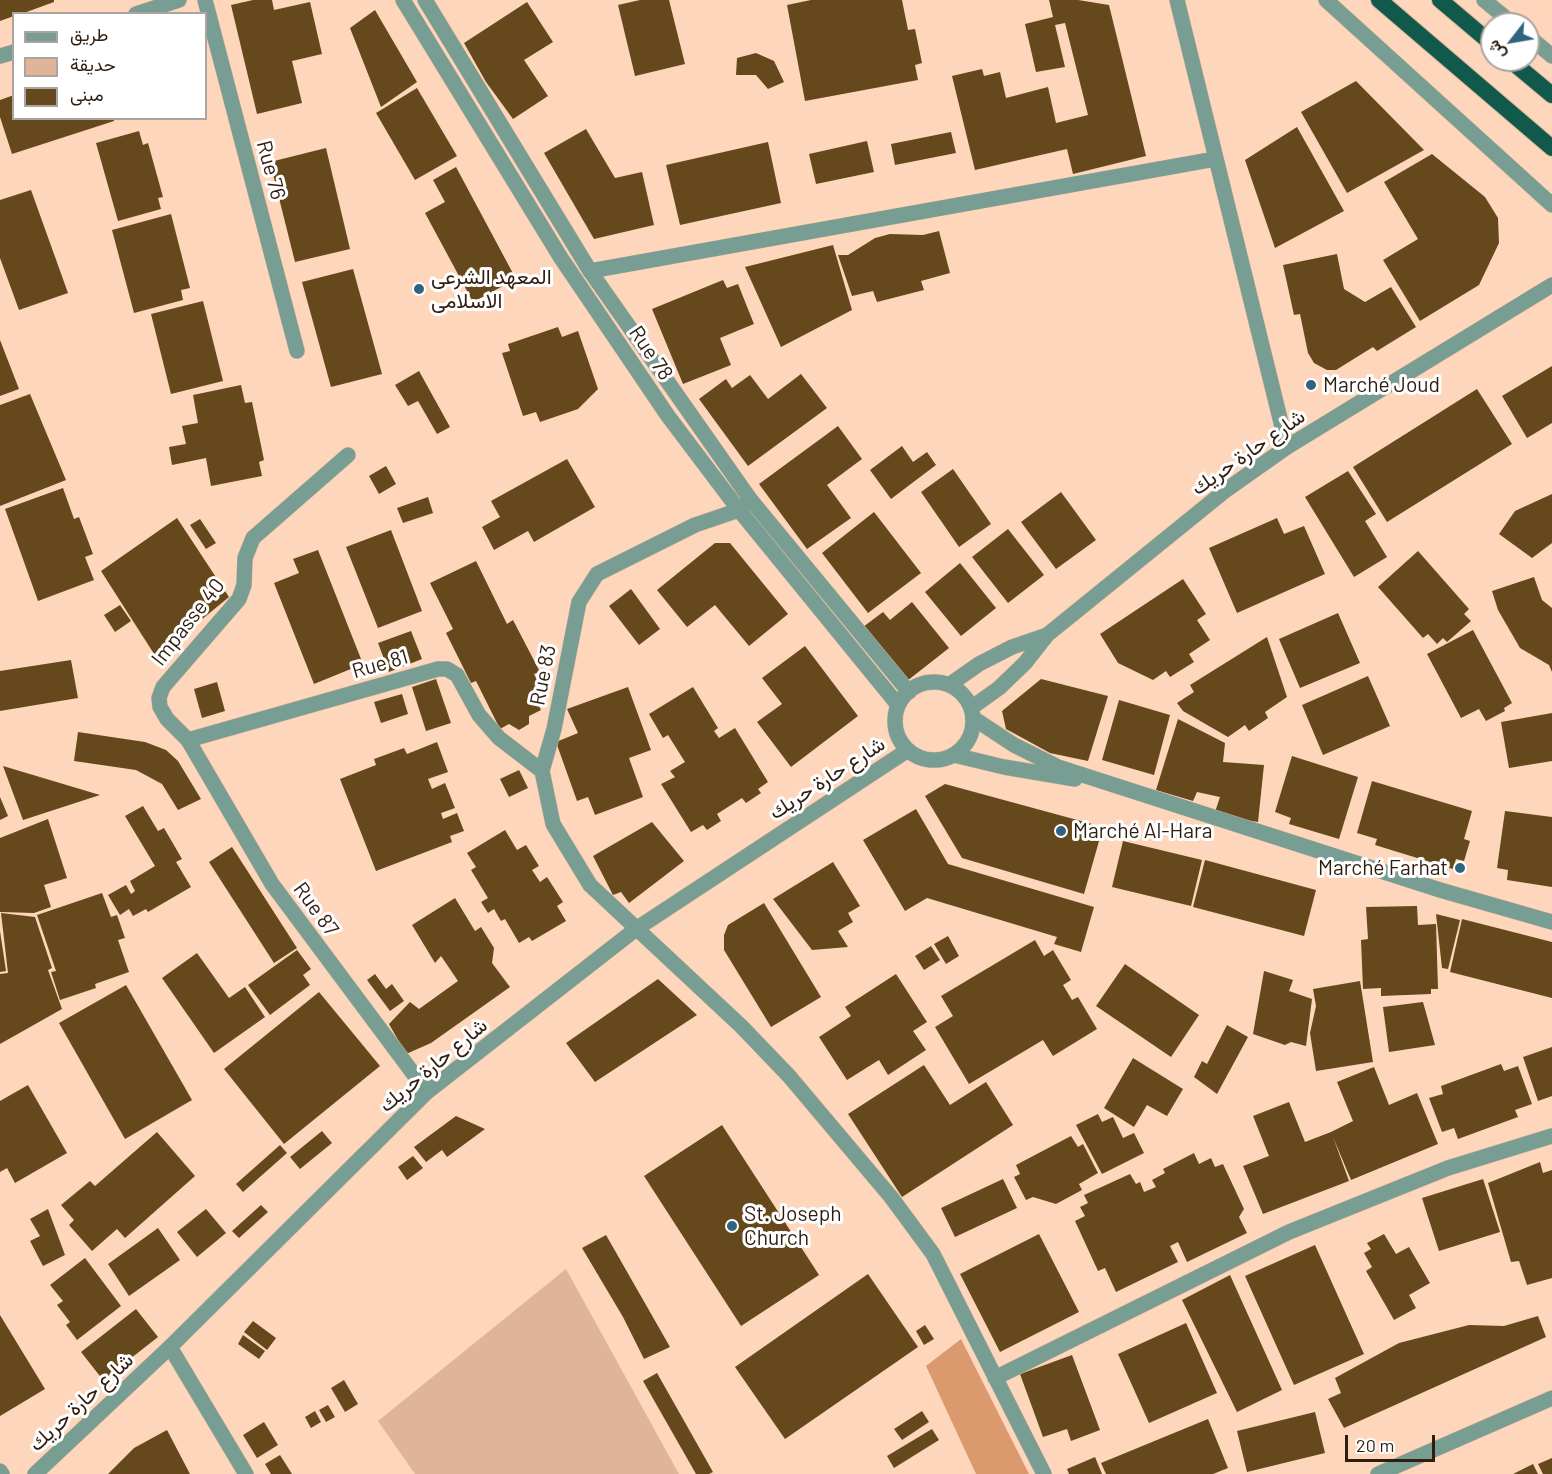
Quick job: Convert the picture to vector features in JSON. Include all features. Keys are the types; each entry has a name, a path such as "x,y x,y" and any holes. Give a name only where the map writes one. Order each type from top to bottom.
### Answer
{"highway":[{"path":"1379,0 1552,148"},
{"path":"1440,0 1480,34"},
{"path":"1524,72 1552,95"}],"street":[{"path":"142,12 179,0"},
{"name":"Rue 76","path":"205,0 297,351"},
{"name":"Rue 78","path":"403,0 561,258 668,416 744,505 898,705"},
{"path":"425,0 590,271 744,505 909,692"},
{"path":"1177,0 1287,447"},
{"path":"1326,0 1552,205"},
{"path":"1484,0 1498,12"},
{"path":"1540,46 1552,56"},
{"path":"590,271 1215,159"},
{"name":"شارع حارة حريك","path":"972,713 1025,663 1047,635 1226,490 1287,447 1552,285"},
{"name":"Impasse 40","path":"188,740 167,719 160,708 159,698 163,687 239,599 244,585 244,558 253,538 348,455"},
{"name":"Rue 83","path":"744,505 695,525 597,574 579,602 554,729 542,771 553,824 590,885 741,1026 789,1076 891,1197 933,1254 1044,1474"},
{"name":"شارع حارة حريك","path":"949,685 979,664 1012,647 1047,635"},
{"name":"Rue 81","path":"188,740 438,669 447,669 457,675 479,715 499,738 542,771"},
{"path":"1105,783 1054,777 954,755 936,760 917,757 908,750 896,730 898,705 909,692 923,685 938,682 949,685 958,691 972,713 1023,749 1058,767 1440,890 1552,922"},
{"path":"954,755 969,739 972,713"},
{"name":"Rue 87","path":"188,740 272,884 427,1092"},
{"name":"شارع حارة حريك","path":"35,1474 170,1347 427,1092 636,929 908,750"},
{"path":"994,1378 1289,1232 1448,1168 1552,1136"},
{"path":"170,1347 246,1474"},
{"path":"1378,1474 1552,1398"}],"green space":[{"path":"566,1269 679,1474 415,1474 378,1421"}],"shaded area":[{"path":"961,1339 1029,1474 976,1474 926,1366"}],"building":[{"path":"0,0 54,0 54,2 26,12 12,12 12,17 0,21"},
{"path":"253,0 272,0 274,10 310,2 322,54 292,61 302,103 257,114 231,5"},
{"path":"640,0 669,0 685,64 635,76 618,5"},
{"path":"811,0 902,0 908,30 915,29 922,63 915,65 918,80 805,101 787,5"},
{"path":"1049,0 1078,0 1109,5 1146,156 1073,174 1067,149 975,170 952,76 982,69 984,76 1000,72 1006,98 1048,87 1056,123 1088,115 1065,23 1055,25 1065,67 1036,72 1025,24 1053,17"},
{"path":"527,2 553,42 524,60 548,96 513,119 486,82 464,43"},
{"path":"375,10 417,82 381,107 350,28"},
{"path":"756,53 774,61 784,82 768,89 756,75 736,75 737,58"},
{"path":"1356,81 1424,150 1347,193 1301,112"},
{"path":"417,88 457,156 415,180 376,113"},
{"path":"12,96 12,120 114,121 12,154 0,117 0,100"},
{"path":"1297,127 1344,211 1275,248 1245,160"},
{"path":"586,129 615,178 642,172 654,225 594,239 544,153"},
{"path":"139,131 143,145 148,143 163,197 158,198 161,209 118,221 96,143"},
{"path":"951,132 956,153 895,165 891,144"},
{"path":"867,141 874,172 816,184 809,154"},
{"path":"768,142 781,203 680,225 666,165"},
{"path":"326,148 350,249 295,262 270,162"},
{"path":"1432,154 1485,197 1498,218 1499,243 1479,285 1420,321 1383,260 1418,239 1384,182"},
{"path":"456,167 516,279 473,302 425,213 445,202 433,180"},
{"path":"31,190 68,293 19,310 0,258 0,200"},
{"path":"171,214 190,288 181,290 183,300 134,313 112,230"},
{"path":"939,231 950,273 921,281 924,290 877,302 873,291 852,296 838,255 848,255 875,238 890,234 923,235"},
{"path":"833,245 852,310 781,347 745,267"},
{"path":"1337,254 1344,289 1365,302 1391,287 1416,327 1377,351 1373,347 1336,370 1327,370 1314,363 1308,353 1300,314 1294,315 1283,265"},
{"path":"353,269 382,374 331,387 302,282"},
{"path":"723,280 727,288 738,284 754,324 720,338 731,365 683,384 652,309"},
{"path":"203,301 223,381 171,394 151,314"},
{"path":"558,327 562,337 578,331 598,389 578,409 540,422 536,412 523,416 502,353 510,351 508,344"},
{"path":"0,340 19,389 0,396"},
{"path":"1552,366 1552,423 1527,438 1502,396"},
{"path":"419,371 450,427 437,434 418,401 408,406 395,385"},
{"path":"801,374 827,408 748,466 699,399 726,379 732,388 750,375 768,399"},
{"path":"241,385 245,403 252,402 264,460 259,462 262,476 211,486 206,458 172,465 169,447 186,444 182,426 198,423 193,395"},
{"path":"1477,389 1512,444 1387,522 1353,467"},
{"path":"30,394 66,480 0,506 0,405"},
{"path":"838,426 862,459 827,485 851,518 807,549 759,484"},
{"path":"902,446 913,462 927,452 936,465 891,499 870,470"},
{"path":"567,459 595,507 534,542 528,531 494,550 482,527 500,517 491,501"},
{"path":"386,466 396,484 379,494 369,476"},
{"path":"953,469 991,524 959,547 921,492"},
{"path":"1348,471 1376,514 1365,521 1387,557 1354,577 1305,497"},
{"path":"63,488 74,519 79,517 93,554 85,557 94,580 38,601 5,509"},
{"path":"1061,492 1096,540 1056,569 1021,522"},
{"path":"1552,494 1552,543 1532,558 1499,534 1515,511"},
{"path":"428,497 433,513 403,523 397,508"},
{"path":"874,512 921,573 868,613 822,553"},
{"path":"177,518 229,597 156,657 101,571"},
{"path":"1277,518 1284,534 1304,526 1325,574 1237,613 1209,548"},
{"path":"200,519 216,543 206,549 190,525"},
{"path":"1008,529 1044,575 1008,603 972,557"},
{"path":"391,530 422,611 378,628 346,547"},
{"path":"715,543 730,543 788,614 749,646 715,605 687,627 657,590"},
{"path":"318,550 363,664 314,684 274,583 299,573 293,559"},
{"path":"1418,551 1469,609 1464,614 1471,621 1447,642 1443,638 1437,644 1428,634 1423,638 1378,587"},
{"path":"476,561 507,624 513,620 540,672 534,674 541,689 532,693 541,710 529,716 529,724 519,730 509,724 500,729 476,681 471,683 446,633 453,629 430,583"},
{"path":"960,563 996,608 961,636 925,592"},
{"path":"1534,577 1542,600 1552,608 1552,672 1549,665 1520,648 1498,610 1492,591"},
{"path":"1183,579 1206,614 1197,620 1210,640 1189,654 1194,662 1170,677 1166,671 1153,680 1118,663 1100,634"},
{"path":"631,589 660,629 639,645 609,606"},
{"path":"912,602 949,648 907,681 863,627 883,612 890,620"},
{"path":"120,605 131,621 115,632 104,615"},
{"path":"1338,613 1360,663 1300,688 1279,639"},
{"path":"1473,630 1512,703 1504,708 1505,711 1486,721 1479,709 1461,718 1427,654"},
{"path":"411,631 422,659 389,672 378,643"},
{"path":"1267,637 1287,697 1265,712 1268,718 1249,731 1245,725 1228,737 1183,711 1177,703 1194,692 1190,685"},
{"path":"805,646 858,716 791,767 757,722 782,704 762,678"},
{"path":"71,660 78,698 0,711 0,671"},
{"path":"1368,676 1390,726 1323,755 1302,705"},
{"path":"436,679 451,723 426,731 412,687"},
{"path":"1041,679 1108,696 1088,761 1050,753 1006,729 1002,711"},
{"path":"217,682 225,711 202,718 194,689"},
{"path":"628,687 651,750 629,758 643,797 595,815 588,797 577,801 556,742 578,733 567,709"},
{"path":"693,687 718,728 714,731 719,738 735,728 768,782 758,789 761,793 746,803 742,798 717,814 721,821 707,830 703,825 691,832 661,784 675,777 670,771 685,762 668,735 663,738 649,714"},
{"path":"402,694 408,714 381,723 374,702"},
{"path":"1119,700 1170,715 1154,775 1102,760"},
{"path":"1552,713 1552,761 1509,768 1501,722"},
{"path":"1178,719 1225,743 1223,762 1264,765 1258,822 1214,815 1220,797 1197,792 1193,801 1156,790"},
{"path":"78,732 145,742 166,750 178,761 201,799 178,810 162,784 136,770 74,761"},
{"path":"437,742 448,772 428,779 432,789 445,783 455,808 441,813 443,819 457,813 464,831 450,836 452,842 376,871 340,779 376,765 374,759 404,748 407,754"},
{"path":"1292,756 1358,777 1339,839 1289,824 1291,818 1275,812"},
{"path":"3,766 100,795 23,820"},
{"path":"519,770 528,788 509,797 500,779"},
{"path":"1372,781 1472,811 1464,839 1470,841 1464,861 1456,859 1453,869 1375,845 1377,839 1357,833"},
{"path":"945,784 1103,827 1084,894 962,858 925,796"},
{"path":"0,797 8,816 0,820"},
{"path":"143,806 158,831 164,828 182,859 176,862 191,887 148,912 146,909 133,916 129,909 120,915 108,895 126,885 131,894 135,891 130,881 155,866 125,816"},
{"path":"916,809 948,864 1094,907 1081,952 1054,944 1057,937 927,898 905,911 863,840"},
{"path":"1505,811 1552,817 1552,887 1507,880 1508,870 1497,868"},
{"path":"48,819 67,878 44,885 51,907 34,913 0,912 0,838"},
{"path":"652,822 684,861 629,903 621,892 613,895 593,856"},
{"path":"505,830 517,850 526,845 539,866 532,870 540,882 547,877 563,902 557,906 566,921 532,941 529,937 519,943 505,919 501,921 494,909 488,913 481,902 488,898 471,870 476,867 467,853"},
{"path":"1123,841 1202,860 1191,906 1112,887"},
{"path":"232,847 297,948 274,963 209,862"},
{"path":"1205,860 1316,890 1304,936 1193,907"},
{"path":"833,862 860,906 848,913 853,922 838,931 848,947 812,950 773,899"},
{"path":"102,893 111,917 117,915 125,938 118,940 129,972 95,984 96,988 60,1000 51,972 56,971 37,915"},
{"path":"455,898 475,931 481,927 494,948 492,963 510,987 431,1043 406,1054 389,1024 410,1002 419,1009 458,981 441,956 435,963 412,925"},
{"path":"764,903 821,997 771,1027 724,950 724,935 728,925"},
{"path":"1417,906 1418,925 1436,924 1438,989 1431,989 1431,994 1381,996 1381,988 1363,989 1361,940 1368,939 1366,907"},
{"path":"1,913 35,917 52,968 48,970 62,1009 0,1044 0,974 8,973"},
{"path":"1436,914 1460,920 1448,969 1442,968"},
{"path":"1462,919 1552,942 1552,998 1450,972"},
{"path":"0,931 6,971 0,972"},
{"path":"948,936 959,956 946,964 934,944"},
{"path":"1035,940 1044,956 1053,950 1071,980 1063,985 1072,1000 1078,997 1097,1029 1053,1056 1043,1040 969,1084 935,1027 953,1016 941,996"},
{"path":"931,946 940,960 924,970 915,956"},
{"path":"297,950 311,969 303,975 310,985 270,1015 248,985"},
{"path":"197,953 229,998 245,987 265,1017 214,1053 162,978"},
{"path":"1125,964 1199,1015 1171,1057 1096,1006"},
{"path":"1264,971 1293,980 1289,991 1312,999 1306,1046 1291,1042 1285,1045 1253,1034"},
{"path":"375,974 386,989 392,984 404,1001 390,1011 367,980"},
{"path":"896,974 927,1022 913,1031 926,1050 888,1075 879,1060 847,1080 819,1037 851,1016 845,1007"},
{"path":"658,979 697,1015 595,1082 566,1043"},
{"path":"1360,981 1373,1062 1316,1071 1310,1033 1316,1006 1313,989"},
{"path":"126,985 192,1100 125,1139 59,1023"},
{"path":"319,992 380,1066 284,1144 224,1069"},
{"path":"1423,1002 1435,1045 1389,1052 1383,1007"},
{"path":"1227,1025 1248,1037 1217,1094 1194,1077 1202,1061 1207,1064"},
{"path":"1552,1047 1552,1096 1538,1101 1523,1057"},
{"path":"1133,1058 1183,1089 1167,1116 1147,1105 1134,1127 1104,1108"},
{"path":"1501,1064 1504,1071 1518,1066 1532,1104 1515,1110 1518,1117 1458,1139 1454,1128 1442,1132 1429,1098 1443,1094 1441,1086"},
{"path":"924,1065 950,1105 986,1082 1013,1125 902,1197 848,1114"},
{"path":"1374,1067 1389,1105 1417,1093 1438,1144 1351,1180 1333,1137 1349,1181 1263,1214 1243,1166 1269,1156 1253,1116 1289,1102 1305,1142 1331,1132 1353,1121 1337,1082"},
{"path":"28,1085 67,1153 15,1183 7,1168 0,1172 0,1101"},
{"path":"1098,1114 1102,1122 1113,1117 1123,1138 1134,1133 1144,1153 1102,1174 1076,1125"},
{"path":"456,1116 485,1129 447,1157 442,1150 426,1162 414,1147"},
{"name":"St. Joseph Church","path":"722,1125 819,1275 741,1326 644,1176"},
{"path":"322,1131 332,1143 300,1169 290,1157"},
{"path":"157,1132 195,1176 125,1238 117,1229 92,1251 69,1225 74,1220 61,1205 90,1181 95,1186"},
{"path":"1071,1136 1078,1147 1083,1144 1098,1173 1079,1184 1082,1190 1056,1204 1033,1197 1026,1200 1014,1177 1020,1174 1016,1165"},
{"path":"280,1145 287,1153 243,1192 236,1184"},
{"path":"1194,1153 1199,1164 1211,1158 1215,1167 1223,1164 1244,1209 1239,1217 1247,1233 1187,1262 1178,1242 1170,1246 1178,1262 1116,1292 1105,1268 1098,1271 1075,1221 1085,1216 1080,1207 1088,1203 1084,1195 1130,1174 1136,1184 1140,1182 1144,1192 1156,1187 1152,1180 1165,1173 1163,1169"},
{"path":"413,1156 423,1168 407,1180 398,1167"},
{"path":"1540,1162 1543,1173 1552,1170 1552,1278 1527,1285 1519,1261 1511,1262 1488,1183"},
{"path":"1003,1179 1017,1208 955,1237 941,1208"},
{"path":"1483,1179 1500,1232 1439,1251 1422,1198"},
{"path":"261,1205 268,1212 239,1238 232,1231"},
{"path":"48,1209 65,1255 43,1266 30,1241 40,1236 30,1219"},
{"path":"206,1209 226,1233 197,1257 177,1232"},
{"path":"158,1228 180,1260 129,1296 108,1264"},
{"path":"1039,1234 1079,1312 1000,1352 960,1274"},
{"path":"1384,1234 1396,1254 1409,1247 1430,1283 1409,1295 1416,1308 1394,1320 1366,1271 1372,1267 1364,1253 1371,1249 1367,1243"},
{"path":"606,1235 670,1347 644,1359 623,1317 582,1248"},
{"path":"1315,1245 1364,1354 1294,1385 1245,1276"},
{"path":"85,1258 121,1306 77,1340 66,1325 70,1322 57,1305 63,1301 50,1285"},
{"path":"868,1274 918,1347 785,1439 735,1367"},
{"path":"1230,1275 1282,1390 1237,1412 1182,1300"},
{"path":"136,1309 158,1337 103,1380 81,1352"},
{"path":"0,1315 45,1389 0,1416"},
{"path":"1538,1316 1546,1337 1344,1428 1328,1399 1341,1393 1335,1378 1399,1343 1469,1325 1504,1326"},
{"path":"253,1321 276,1338 267,1350 244,1332"},
{"path":"1186,1323 1217,1393 1149,1423 1118,1354"},
{"path":"925,1325 934,1339 924,1345 916,1331"},
{"path":"243,1335 265,1351 259,1359 238,1344"},
{"path":"1072,1355 1100,1430 1071,1441 1067,1429 1043,1437 1020,1374"},
{"path":"657,1373 713,1472 696,1474 643,1381"},
{"path":"344,1380 358,1404 345,1412 331,1388"},
{"path":"328,1405 335,1417 326,1422 319,1410"},
{"path":"315,1411 321,1422 311,1428 305,1417"},
{"path":"922,1411 929,1422 902,1440 894,1429"},
{"path":"1315,1412 1325,1453 1247,1472 1237,1431"},
{"path":"1208,1419 1228,1468 1213,1474 1106,1474 1101,1463"},
{"path":"264,1422 278,1445 257,1458 243,1435"},
{"path":"932,1429 939,1440 894,1468 887,1456"},
{"path":"167,1430 190,1474 108,1474 134,1448"},
{"path":"280,1455 292,1474 271,1474 265,1464"},
{"path":"1095,1457 1102,1474 1069,1474 1067,1469"},
{"path":"1552,1458 1552,1474 1543,1474 1538,1464"},
{"path":"1533,1464 1538,1474 1513,1474"}],"place":[{"name":"المعهد الشرعى الاسلامى","path":"419,289"},
{"name":"Marché Joud","path":"1311,385"},
{"name":"Marché Al-Hara","path":"1061,831"},
{"name":"Marché Farhat","path":"1460,868"},
{"name":"St. Joseph Church","path":"732,1226"}]}
